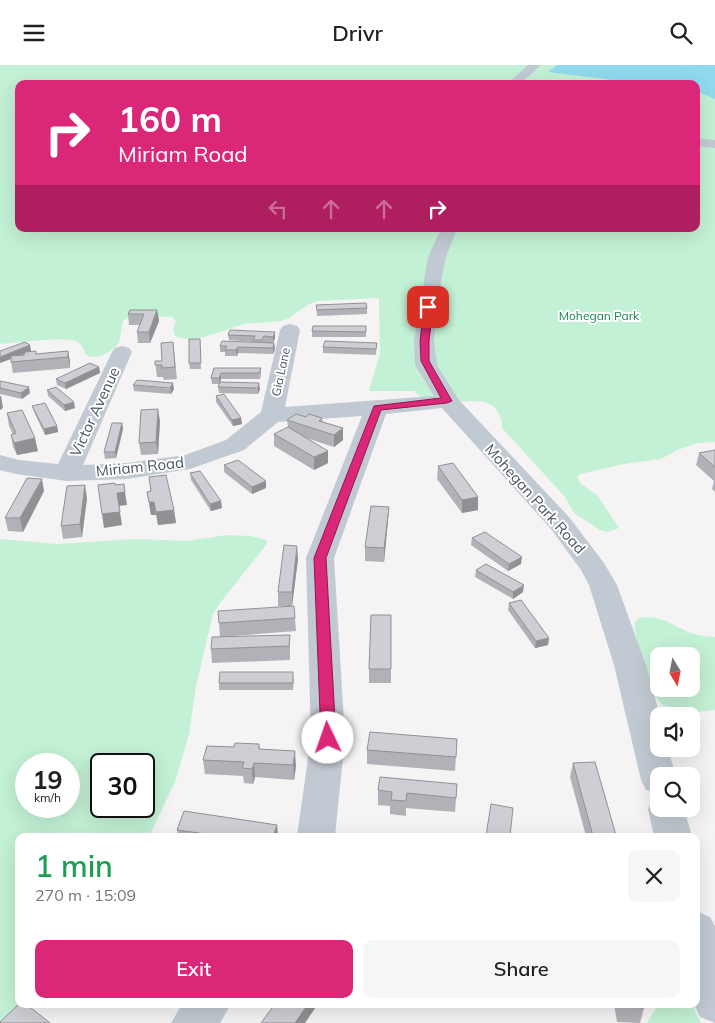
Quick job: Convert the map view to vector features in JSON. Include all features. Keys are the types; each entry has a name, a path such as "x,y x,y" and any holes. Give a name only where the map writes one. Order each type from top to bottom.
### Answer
{"street":[{"path":"518,80 535,65"},
{"path":"700,143 715,145"},
{"name":"Mohegan Park Road","path":"448,232 435,264 424,348 426,365 447,401 560,523 594,569 603,585 630,665 656,767"},
{"name":"Gia Lane","path":"272,415 290,330"},
{"name":"Victor Avenue","path":"67,473 122,352"},
{"path":"272,415 447,401"},
{"path":"316,833 328,738 320,558 378,408"},
{"name":"Miriam Road","path":"0,462 16,467 67,473 127,471 190,462 235,445 272,415"},
{"path":"668,817 672,833"},
{"path":"700,945 715,1003"},
{"path":"193,1023 206,1008"}],"green space":[{"name":"Mohegan Park","path":"0,65 715,65 715,442 698,443 677,450 661,459 624,464 580,474 577,477 581,484 597,495 619,528 608,532 600,530 574,513 565,497 502,428 499,413 491,405 483,402 424,402 415,391 369,391 380,353 379,298 318,301 309,304 281,321 244,324 201,338 184,339 175,336 173,329 176,321 172,317 131,316 123,321 120,340 117,346 104,355 94,357 86,355 78,342 72,340 0,344"},
{"path":"227,535 250,536 267,540 266,545 213,614 196,686 189,734 175,782 150,833 15,833 15,1008 17,1008 0,1023 0,539 57,544 135,539 187,541"},
{"path":"652,617 687,632 715,637 715,710 700,712 700,707 667,707 659,701 656,697 700,697 700,647 650,647 650,684 644,668 634,624 637,619"},
{"path":"656,1008 694,1008 701,1023 647,1023"}],"water":[{"path":"557,65 715,65 715,99 700,93 700,80 613,80 548,72"}],"building":[{"path":"366,303 367,308 317,310 316,305"},
{"path":"130,310 157,310 149,332 137,332 144,314 128,314"},
{"path":"313,326 366,326 366,332 312,331"},
{"path":"230,330 275,332 273,337 264,336 262,340 253,340 255,336 228,335"},
{"path":"189,339 200,339 201,363 189,363"},
{"path":"222,341 274,343 273,348 238,347 236,350 225,350 227,346 220,346"},
{"path":"325,341 377,343 376,349 323,347"},
{"path":"25,342 30,345 0,357 0,351"},
{"path":"173,342 175,367 162,368 162,365 155,365 155,361 162,361 161,343"},
{"path":"36,351 36,354 68,351 68,357 11,362 11,356 24,355 25,352"},
{"path":"90,363 99,367 65,383 56,379"},
{"path":"214,368 261,368 259,373 221,373 219,378 211,378"},
{"path":"137,380 173,383 170,388 133,385"},
{"path":"0,381 29,387 21,393 0,388"},
{"path":"220,382 259,383 258,388 218,387"},
{"path":"56,387 74,402 64,405 47,390"},
{"path":"224,394 241,418 232,420 216,396"},
{"path":"45,403 57,426 44,429 32,406"},
{"path":"158,409 156,442 139,443 141,410"},
{"path":"22,410 35,438 14,443 11,435 16,433 7,413"},
{"path":"296,414 306,417 309,414 322,418 319,421 343,428 334,435 287,420"},
{"path":"112,423 122,423 115,452 104,452"},
{"path":"288,427 328,451 314,457 274,434"},
{"path":"715,450 715,467 699,453"},
{"path":"238,460 266,481 252,487 224,465"},
{"path":"453,463 478,497 462,500 438,466"},
{"path":"200,471 221,501 210,504 190,473"},
{"path":"166,475 174,510 156,512 154,502 149,502 147,492 151,491 149,477"},
{"path":"27,478 42,479 20,518 5,518"},
{"path":"115,483 115,485 124,484 125,492 117,493 120,512 102,514 98,485"},
{"path":"85,485 80,524 61,526 67,486"},
{"path":"371,506 389,507 384,548 365,547"},
{"path":"485,532 522,557 509,564 472,538"},
{"path":"284,545 297,546 292,592 278,592"},
{"path":"486,564 524,585 513,592 476,570"},
{"path":"521,600 549,638 536,641 509,603"},
{"path":"294,606 295,618 219,623 218,611"},
{"path":"371,615 391,615 391,669 369,669"},
{"path":"290,635 289,646 211,649 212,637"},
{"path":"220,672 293,672 293,683 219,683"},
{"path":"370,732 457,739 456,757 367,750"},
{"path":"235,743 259,744 259,749 295,751 293,765 254,763 252,769 242,768 244,762 203,760 207,746 234,747"},
{"path":"595,762 615,833 592,833 573,763"},
{"path":"380,777 457,784 456,798 407,793 406,801 391,800 392,792 378,790"},
{"path":"491,804 513,808 510,833 486,833"},
{"path":"184,811 277,825 274,833 199,833 177,830"},
{"path":"15,1008 31,1008 50,1023 0,1023"},
{"path":"272,1008 305,1008 295,1023 261,1023"}],"route":[{"path":"328,738 320,558 378,408 447,401 425,361 424,341 428,307"}]}
